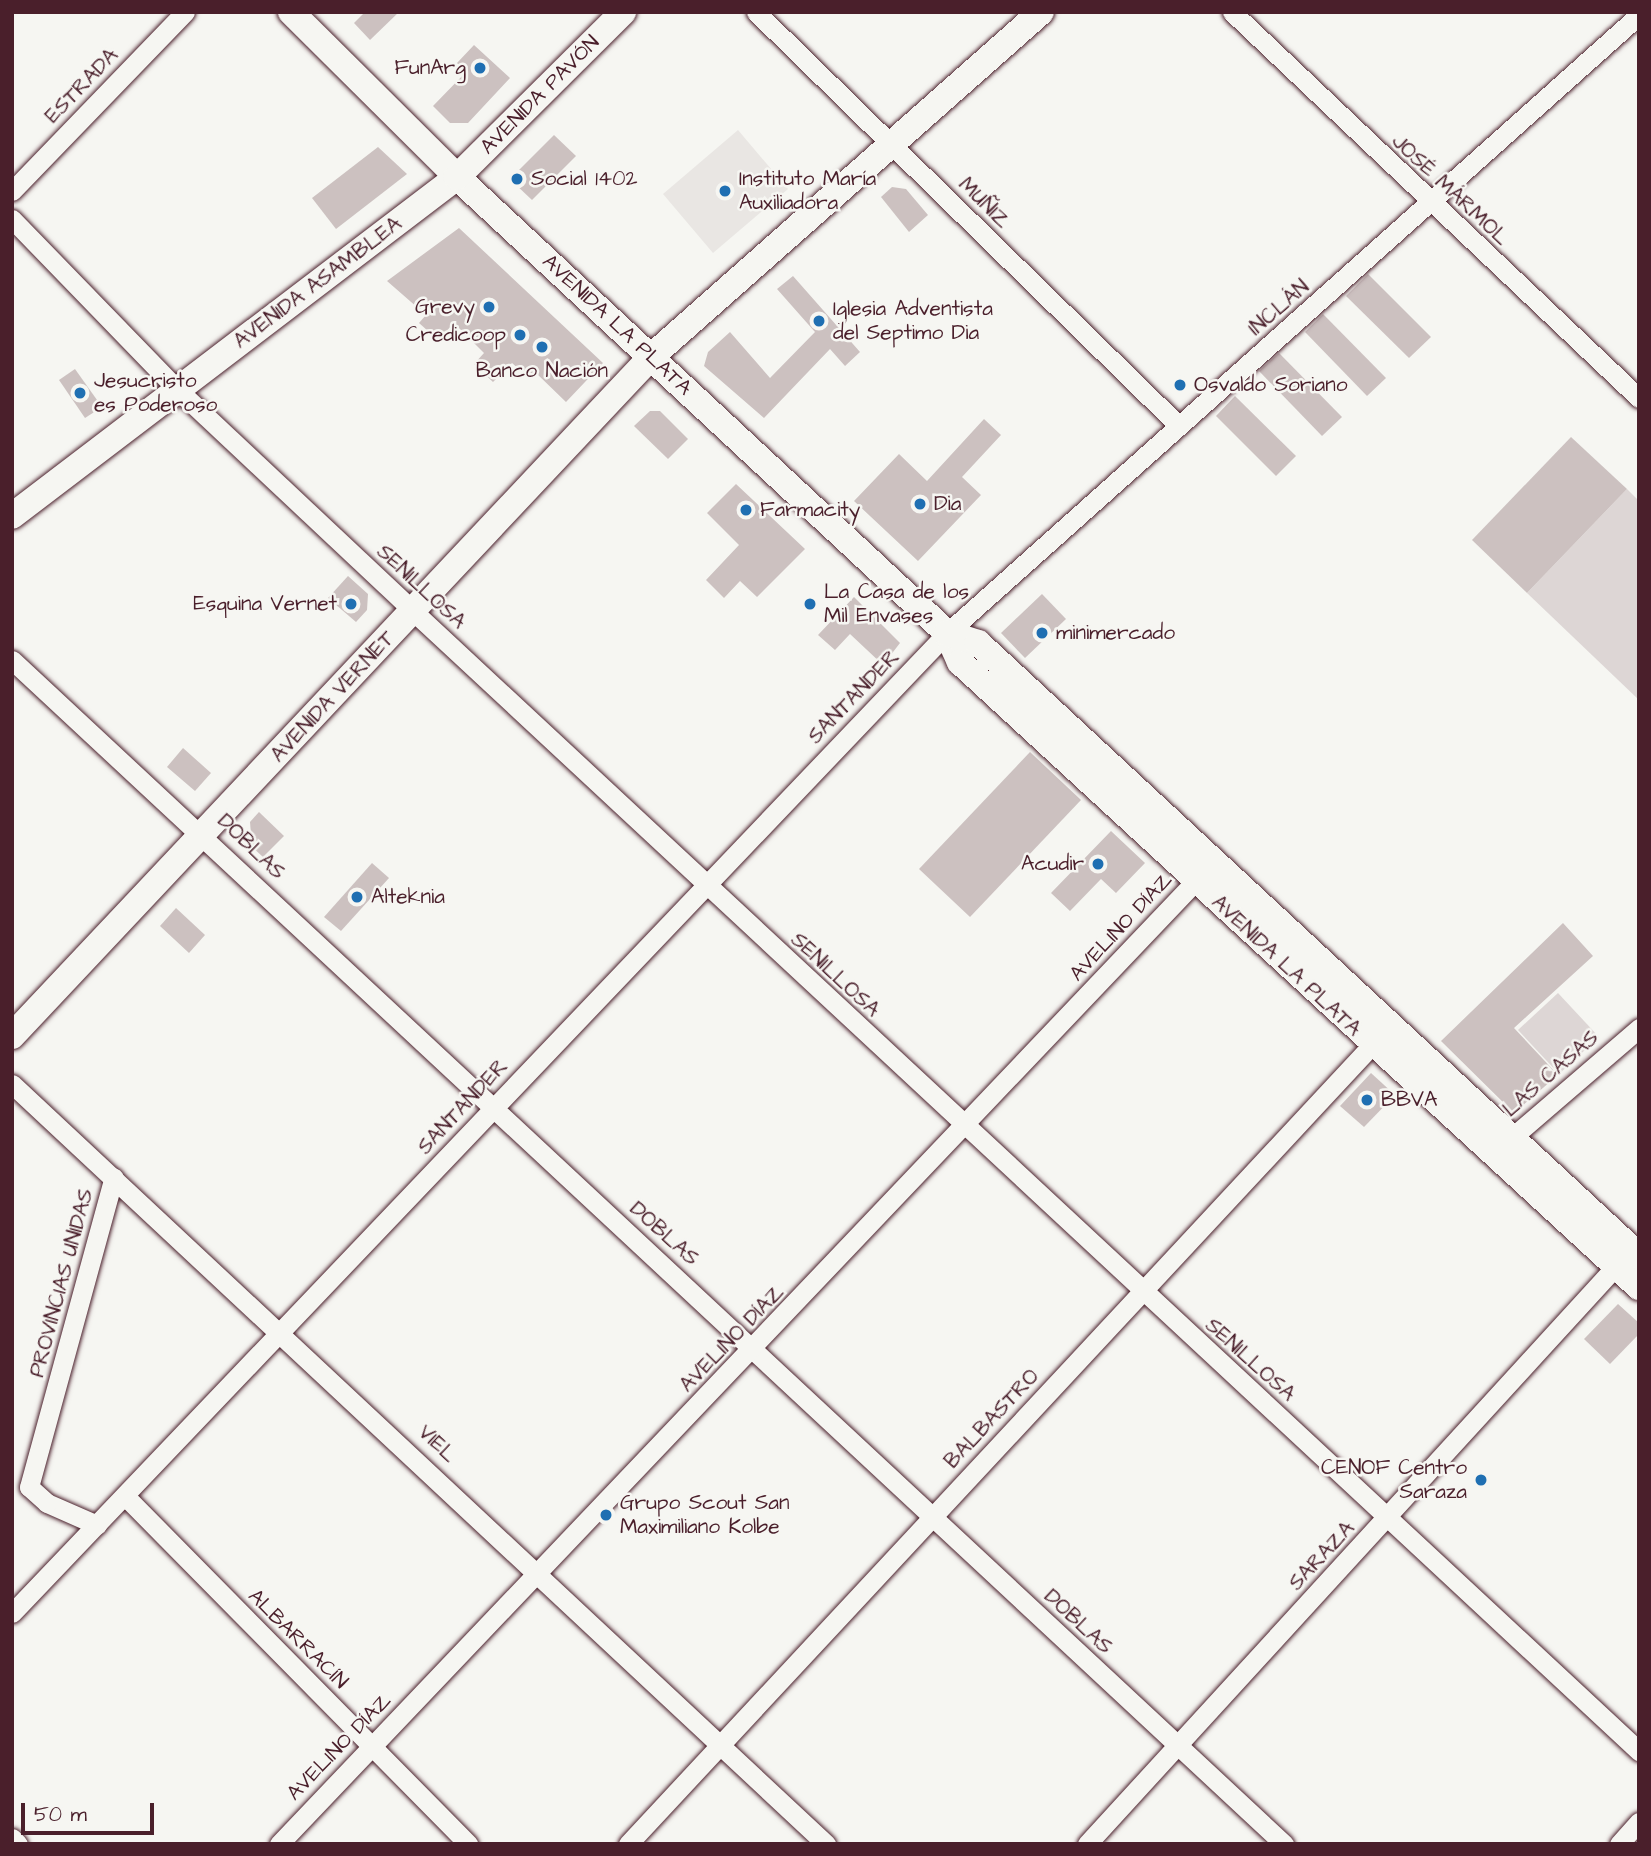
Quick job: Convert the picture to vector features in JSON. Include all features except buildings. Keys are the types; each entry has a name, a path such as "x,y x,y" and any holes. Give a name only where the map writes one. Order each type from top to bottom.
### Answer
{"main road":[{"name":"AVENIDA LA PLATA","path":"291,12 457,177 947,633 960,662 1370,1044 1502,1146 1629,1257 1639,1287"},
{"name":"AVENIDA PAVÓN","path":"457,177 623,12"},
{"name":"AVENIDA VERNET","path":"12,1037 652,356 890,142 1041,12"},
{"name":"AVENIDA ASAMBLEA","path":"12,516 457,177"},
{"name":"AVENIDA LA PLATA","path":"947,633 978,643 1214,861 1391,1027 1502,1146"}],"street":[{"name":"ESTRADA","path":"12,191 185,12"},
{"name":"MUÑIZ","path":"756,12 1179,426"},
{"name":"JOSÉ MÁRMOL","path":"1232,12 1432,205 1639,398"},
{"name":"INCLÁN","path":"947,633 1432,205 1639,15"},
{"name":"SENILLOSA","path":"12,219 178,390 1141,1291 1390,1518 1639,1751"},
{"name":"SANTANDER","path":"12,1613 283,1333 947,633"},
{"name":"DOBLAS","path":"12,660 204,834 492,1110 756,1348 931,1518 1284,1844"},
{"name":"AVELINO DÍAZ","path":"279,1844 539,1569 756,1348 1214,861"},
{"name":"BALBASTRO","path":"628,1844 1370,1044 1391,1027"},
{"name":"LAS CASAS","path":"1502,1146 1639,1028"},
{"name":"VIEL","path":"12,1084 539,1569 720,1746 826,1844"},
{"name":"PROVINCIAS UNIDAS","path":"97,1525 47,1503 29,1487 114,1177"},
{"name":"SARAZA","path":"1087,1844 1629,1257"},
{"name":"ALBARRACÍN","path":"125,1496 468,1844"},
{"path":"1619,1844 1639,1822"},
{"path":"12,1838 18,1844"}],"shaded area":[{"name":"Instituto María Auxiliadora","path":"738,130 788,189 713,253 663,194"},
{"path":"1627,489 1639,501 1639,700 1527,593"},
{"path":"1558,993 1599,1037 1559,1074 1518,1030"}],"place":[{"name":"FunArg","path":"480,68"},
{"name":"Social 1402","path":"517,179"},
{"name":"Instituto María Auxiliadora","path":"725,191"},
{"name":"Grevy","path":"489,307"},
{"name":"Iglesia Adventista del Septimo Dia","path":"819,321"},
{"name":"Credicoop","path":"520,335"},
{"name":"Banco Nación","path":"542,347"},
{"name":"Osvaldo Soriano","path":"1180,385"},
{"name":"Jesucristo es Poderoso","path":"80,393"},
{"name":"Dia","path":"920,504"},
{"name":"Farmacity","path":"746,510"},
{"name":"Esquina Vernet","path":"351,604"},
{"name":"La Casa de los Mil Envases","path":"810,604"},
{"name":"minimercado","path":"1042,633"},
{"name":"Acudir","path":"1098,864"},
{"name":"Alteknia","path":"357,897"},
{"name":"BBVA","path":"1367,1100"},
{"name":"CENOF Centro Saraza","path":"1481,1480"},
{"name":"Grupo Scout San Maximiliano Kolbe","path":"606,1515"}]}
